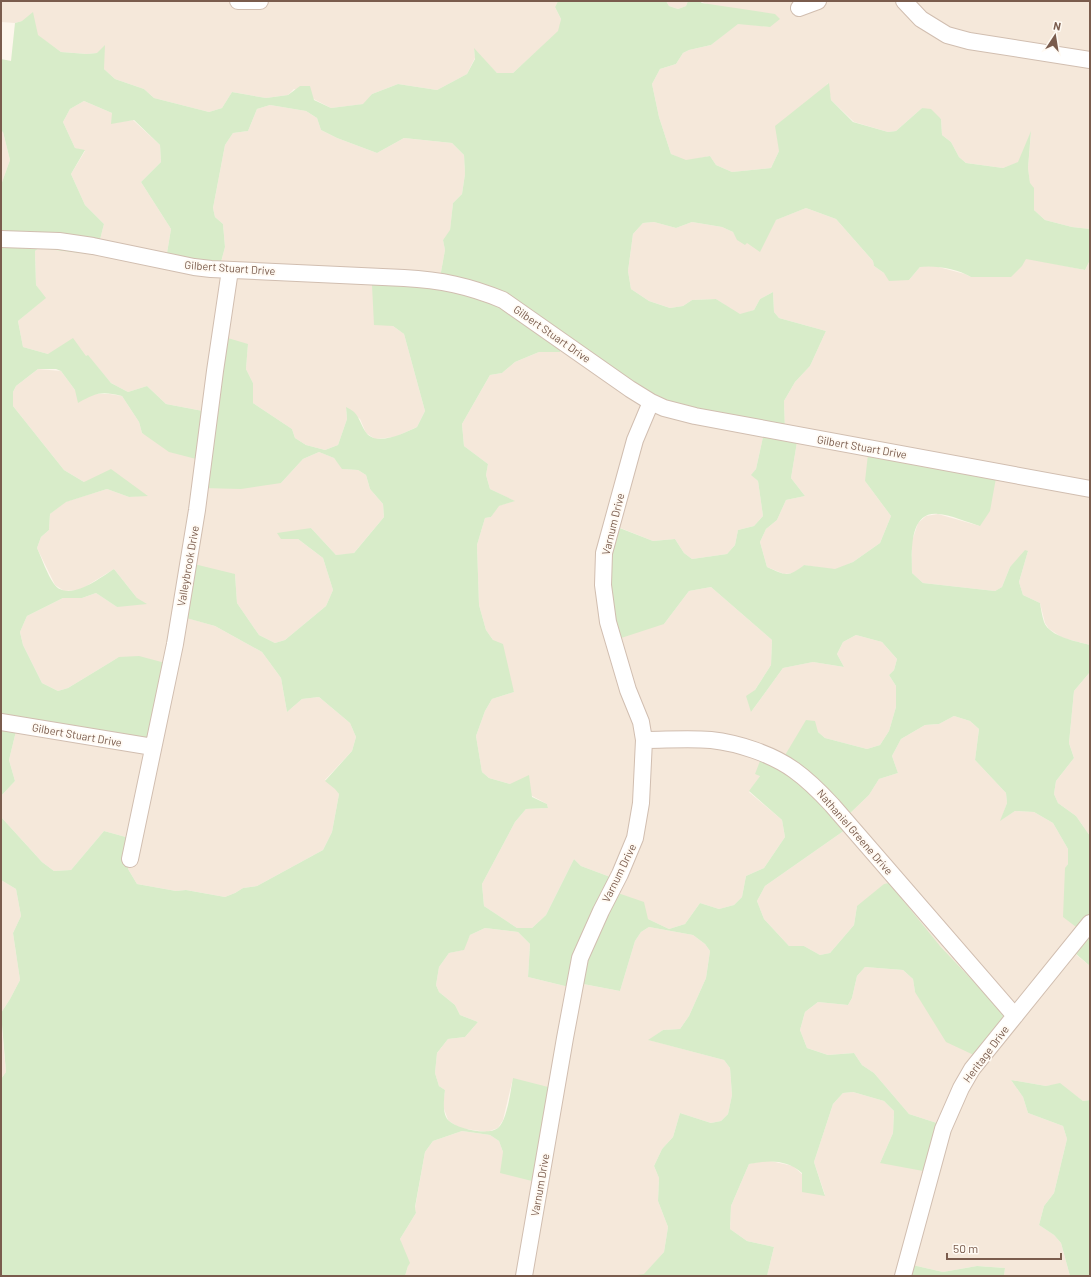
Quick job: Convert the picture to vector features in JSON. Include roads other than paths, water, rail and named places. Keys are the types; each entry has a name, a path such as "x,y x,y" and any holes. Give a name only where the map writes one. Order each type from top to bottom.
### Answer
{"street":[{"path":"238,1 260,1"},
{"path":"799,8 818,1"},
{"path":"904,1 921,19 947,34 970,40 1090,60"},
{"name":"Gilbert Stuart Drive","path":"1,239 59,241 92,246 194,267 428,279 455,284 480,291 503,300 651,402 664,408 695,416 1090,489"},
{"name":"Valleybrook Drive","path":"130,859 175,644 197,510 214,371 230,270"},
{"name":"Varnum Drive","path":"524,1276 563,1046 580,958 600,911 620,874 635,838 641,803 644,740 641,722 628,690 608,622 603,585 603,569 604,554 635,440 651,402"},
{"name":"Gilbert Stuart Drive","path":"1,722 153,748"},
{"name":"Nathaniel Greene Drive","path":"644,740 711,740 733,744 755,750 793,769 814,786 832,805 1015,1016"},
{"name":"Heritage Drive","path":"903,1276 943,1129 961,1088 972,1069 1090,923"}]}
